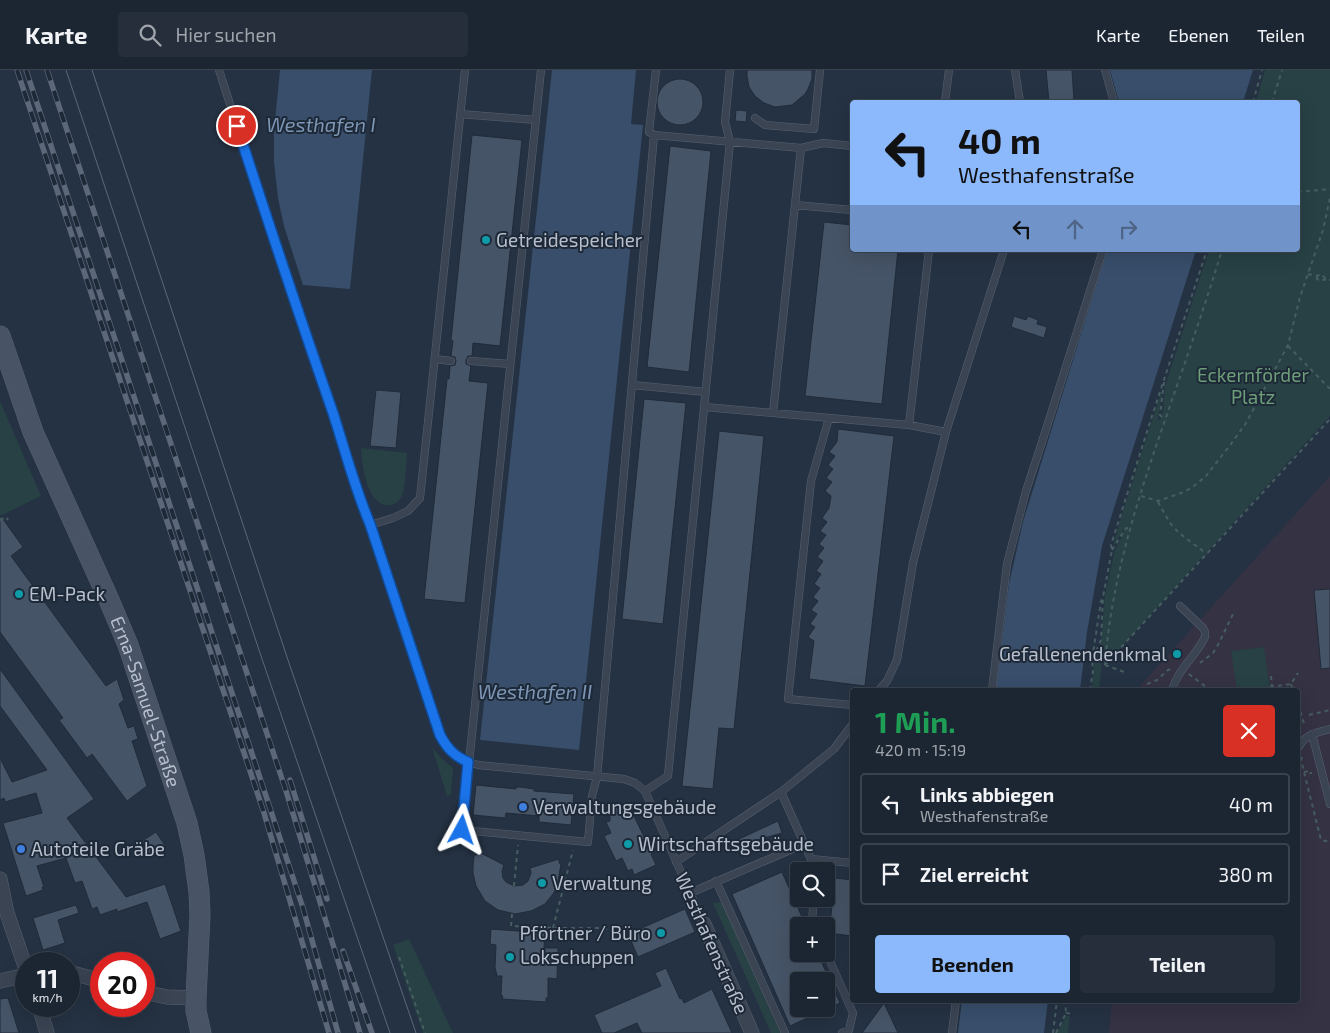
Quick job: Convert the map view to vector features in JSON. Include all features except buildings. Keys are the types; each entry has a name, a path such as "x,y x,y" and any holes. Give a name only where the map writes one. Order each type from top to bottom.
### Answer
{"main road":[{"name":"Erna-Samuel-Straße","path":"0,336 33,432 128,645 187,823 199,892 200,915 196,1011 201,1033"}],"street":[{"path":"0,880 7,913 21,952"},
{"name":"Westhafenstraße","path":"704,924 752,1033"},
{"path":"0,981 15,978"},
{"path":"155,994 167,997 196,998"},
{"path":"43,1017 48,1033"}],"lane":[{"path":"219,70 348,459 360,501 370,524 440,735 448,748 457,757 478,765 624,779 635,783 645,791 668,776 730,142 725,122 730,70"},
{"path":"370,524 393,518 408,511 420,498 465,70"},
{"path":"541,70 462,830 588,842 592,796 597,776 654,136"},
{"path":"656,70 649,132 654,136 801,148 823,144 850,146"},
{"path":"756,118 765,125 814,129 820,70"},
{"path":"945,100 948,70"},
{"path":"1015,70 1020,100"},
{"path":"1105,70 1113,100"},
{"path":"460,114 536,120"},
{"path":"773,413 801,148"},
{"path":"795,205 850,210"},
{"path":"909,425 929,252"},
{"path":"881,688 897,660 913,563 946,432 1003,252"},
{"path":"992,688 1007,564 1042,442 1102,252"},
{"path":"435,359 451,361"},
{"path":"471,362 510,364"},
{"path":"632,385 706,392"},
{"path":"705,407 909,425 946,432"},
{"path":"829,418 811,481 788,699 850,705"},
{"path":"1173,688 1176,679 1184,671 1205,636 1203,628 1180,606"},
{"path":"676,862 781,792 834,749 850,728"},
{"path":"1300,745 1310,735 1330,729"},
{"path":"1310,735 1330,804"},
{"name":"Westhafenstraße","path":"645,791 704,924"},
{"path":"781,792 812,862"},
{"path":"690,893 804,844"},
{"path":"811,859 850,863"},
{"path":"716,881 785,1033"},
{"path":"830,962 853,1013 847,1032"},
{"path":"952,1033 956,1003"}],"path":[{"path":"1254,100 1262,70"},
{"path":"1273,100 1282,70"},
{"path":"1300,192 1330,189"},
{"path":"1140,496 1158,501 1184,492 1206,476 1246,423 1288,345 1300,297 1323,230 1330,198"},
{"path":"1092,660 1101,640 1103,597 1112,545 1206,252"},
{"path":"1106,665 1107,640 1118,576 1130,529 1221,252"},
{"path":"1308,274 1317,276 1321,274 1330,280"},
{"path":"1317,276 1317,279 1320,281 1326,279"},
{"path":"1288,345 1330,389"},
{"path":"1164,381 1160,416 1165,420"},
{"path":"1106,665 1330,419"},
{"path":"1158,501 1170,523 1179,533 1207,554"},
{"path":"0,520 6,517 8,520"},
{"path":"1112,550 1126,528 1130,529"},
{"path":"1090,688 1093,671 1092,660 1103,597"},
{"path":"1184,671 1213,653 1233,614"},
{"path":"1101,640 1107,640"},
{"path":"1106,665 1124,672"},
{"path":"1147,684 1157,680 1168,670 1173,669 1184,671 1207,688"},
{"path":"1292,688 1291,684 1298,672"},
{"path":"1271,676 1271,686 1291,684"},
{"path":"1300,709 1310,735 1309,744 1301,760 1321,840 1330,842"},
{"path":"1309,715 1330,710"},
{"path":"514,886 519,835"},
{"path":"553,928 576,841"},
{"path":"512,914 511,926 618,930"},
{"path":"399,957 425,1033"},
{"path":"1054,1033 1057,1003"},
{"path":"1054,1033 1066,1013 1065,1003"},
{"path":"1066,1013 1074,1014"}],"shaded area":[{"path":"1330,476 1330,1033 1109,1033 1112,1003 1300,1003 1300,688 1140,688"}],"green space":[{"name":"Eckernförder Platz","path":"1265,70 1330,70 1330,416 1113,656 1102,661 1099,688 1092,688 1094,661 1101,643 1105,595 1115,550 1125,527 1113,547 1119,524 1163,386 1158,419 1160,420 1163,411 1165,386 1208,252 1300,252 1300,100 1257,100"},
{"path":"0,401 41,496 0,516"},
{"path":"361,448 407,453 403,492 401,498 396,503 390,505 382,504 371,493 367,484"},
{"path":"1264,647 1270,688 1237,688 1231,651"},
{"path":"432,747 453,768 451,795 447,796"},
{"path":"722,902 780,1033 771,1033 713,903"},
{"path":"409,939 453,1033 423,1033 393,945"},
{"path":"1066,1016 1070,1016 1068,1033 1057,1033"}],"water":[{"name":"Westhafen I","path":"280,70 372,70 350,289 303,285 284,226 278,198 274,162 274,131"},
{"name":"Westhafen II","path":"552,70 636,70 631,124 643,125 579,750 480,740"},
{"path":"1110,70 1253,70 1244,100 1118,100"},
{"path":"1106,252 1195,252 1102,546 1087,632 1080,688 996,688 1009,584 1023,522"},
{"path":"962,1003 1048,1003 1044,1033 958,1033"}],"tram line":[{"path":"66,70 260,653 390,1033"},
{"path":"92,70 289,663 416,1033"}],"railway":[{"path":"17,70 264,813 329,1033"},
{"path":"26,70 303,908 338,1033"},
{"path":"47,70 287,794 360,1033"},
{"path":"290,780 327,899"},
{"path":"343,951 372,1033"}],"place":[{"name":"Getreidespeicher","path":"486,240"},
{"name":"EM-Pack","path":"19,594"},
{"name":"Gefallenendenkmal","path":"1177,654"},
{"name":"Verwaltungsgebäude","path":"523,807"},
{"name":"Wirtschaftsgebäude","path":"628,844"},
{"name":"Autoteile Gräbe","path":"21,849"},
{"name":"Verwaltung","path":"542,883"},
{"name":"Pförtner / Büro","path":"661,933"},
{"name":"Lokschuppen","path":"510,957"}],"route":[{"path":"237,126 348,459 360,501 370,524 440,735 448,748 457,757 468,762 462,830"}]}
